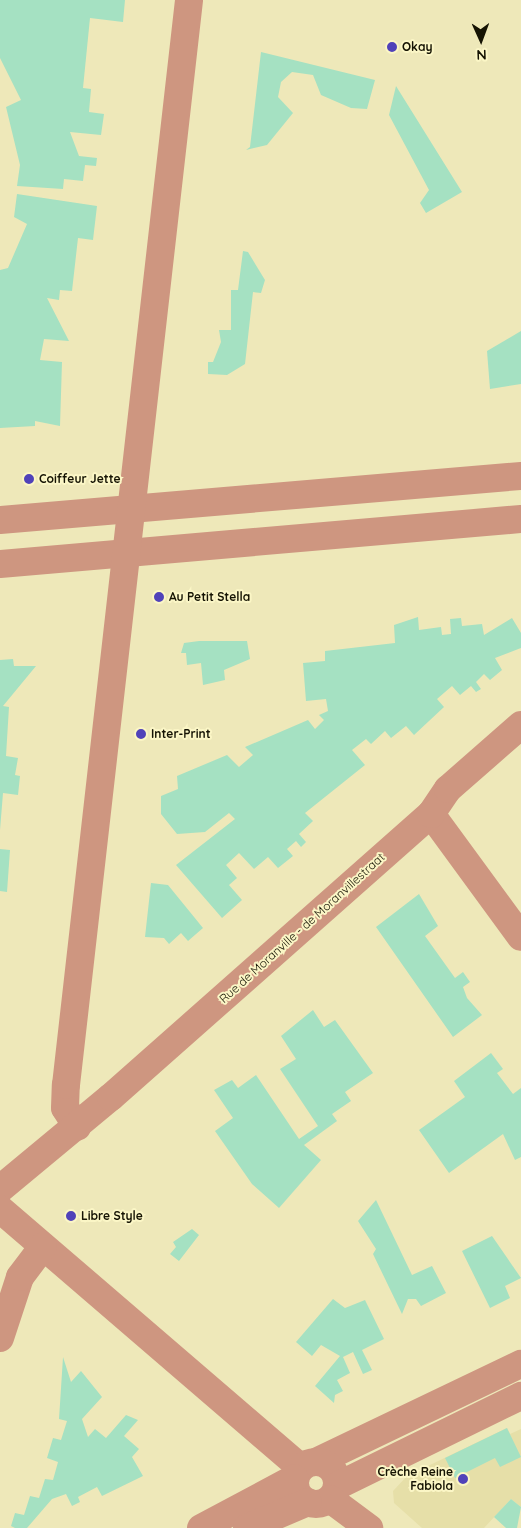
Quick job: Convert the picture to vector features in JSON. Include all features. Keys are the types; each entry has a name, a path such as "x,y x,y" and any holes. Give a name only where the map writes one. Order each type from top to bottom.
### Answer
{"street":[{"path":"77,1127 65,1108 66,1086 188,0"},
{"path":"0,520 521,476"},
{"path":"0,564 521,519"},
{"name":"Rue de Moranville - de Moranvillestraat","path":"0,1189 77,1127 431,814 448,789 521,724"},
{"path":"431,814 521,937"},
{"path":"0,1208 43,1248 304,1469 332,1469 325,1496"},
{"path":"0,1338 20,1277 43,1248"},
{"path":"202,1528 304,1469 521,1364"},
{"path":"247,1528 325,1496 521,1396"},
{"path":"304,1469 297,1492 325,1496 369,1528"}],"shaded area":[{"name":"Crèche Reine Fabiola","path":"507,1428 510,1434 521,1429 521,1507 511,1499 484,1528 422,1528 394,1503 393,1491 407,1476"}],"green space":[{"path":"0,0 125,0 123,22 90,18 83,88 91,89 89,112 104,114 101,135 70,132 79,156 97,158 96,166 85,165 83,181 64,179 63,189 17,186 20,165 6,107 21,100 0,58"},
{"path":"261,52 375,80 367,109 351,108 321,95 313,75 292,72 281,82 278,97 293,113 267,145 246,150 250,147"},
{"path":"396,86 462,192 426,213 420,203 429,190 389,115"},
{"path":"17,194 97,206 93,240 78,238 72,291 60,290 59,300 47,298 69,341 44,339 40,360 62,362 60,426 35,421 35,426 0,428 0,270 8,268 27,224 14,217"},
{"path":"243,251 248,252 265,280 261,293 253,292 245,364 227,375 208,374 208,362 213,362 221,342 219,330 231,330 231,290 238,290"},
{"path":"521,331 521,384 490,389 487,351"},
{"path":"418,617 419,630 441,627 442,635 451,634 450,619 461,618 462,626 482,624 484,635 512,618 521,633 521,648 495,658 502,670 490,680 484,674 476,682 481,689 476,692 471,686 460,695 452,686 437,699 444,707 414,735 406,726 391,738 385,731 371,744 366,739 352,750 365,765 305,813 313,821 299,834 306,842 301,847 296,841 287,849 293,856 278,868 268,857 254,869 239,853 226,865 237,878 229,885 242,900 222,918 176,865 235,819 229,813 205,832 177,834 161,814 161,796 178,789 177,776 227,755 239,767 253,755 245,747 308,720 315,729 324,720 319,715 328,711 326,699 306,701 303,663 325,661 325,651 395,643 394,625"},
{"path":"199,641 247,641 250,659 224,670 225,680 203,685 201,663 187,665 186,653 181,653 184,643"},
{"path":"13,659 14,666 36,666 3,706 9,707 6,756 18,758 15,775 20,776 18,795 3,793 0,830 0,660"},
{"path":"0,849 10,850 7,892 0,891"},
{"path":"151,883 168,885 203,928 188,941 181,933 169,944 164,938 145,937"},
{"path":"419,894 438,926 425,936 455,978 463,972 470,982 463,987 467,998 482,1015 453,1037 376,927"},
{"path":"313,1010 324,1027 335,1020 373,1073 345,1092 351,1101 332,1114 337,1121 304,1145 321,1160 279,1208 252,1184 215,1131 233,1118 214,1090 232,1080 238,1088 256,1075 299,1139 318,1126 280,1069 296,1059 281,1036"},
{"path":"491,1053 503,1069 497,1073 513,1094 521,1088 521,1157 515,1160 503,1134 449,1173 419,1130 465,1097 454,1081"},
{"path":"376,1200 412,1275 432,1266 446,1293 421,1306 416,1299 408,1299 402,1314 373,1254 376,1249 358,1221"},
{"path":"192,1229 199,1235 179,1261 170,1254 176,1247 173,1242"},
{"path":"492,1236 521,1278 505,1286 510,1298 490,1308 462,1251"},
{"path":"333,1299 345,1308 365,1300 384,1339 362,1350 372,1370 363,1374 353,1352 343,1357 350,1373 337,1380 343,1391 335,1395 334,1403 315,1386 340,1356 321,1345 312,1356 296,1342"},
{"path":"63,1357 71,1382 81,1371 102,1397 82,1419 88,1437 95,1429 106,1438 126,1415 138,1420 124,1436 139,1449 132,1457 143,1476 102,1496 97,1487 78,1497 80,1502 72,1506 66,1494 52,1499 27,1528 15,1528 11,1526 15,1513 24,1515 30,1496 39,1498 45,1479 53,1480 58,1462 47,1458 53,1438 61,1440 67,1421 59,1419"},
{"path":"507,1428 521,1457 500,1467 495,1458 455,1478 445,1458"},
{"path":"511,1499 521,1507 517,1528 506,1528 494,1517"}],"place":[{"name":"Okay","path":"392,47"},
{"name":"Coiffeur Jette","path":"29,479"},
{"name":"Au Petit Stella","path":"159,597"},
{"name":"Inter-Print","path":"141,734"},
{"name":"Libre Style","path":"71,1216"},
{"name":"Crèche Reine Fabiola","path":"463,1479"}]}
